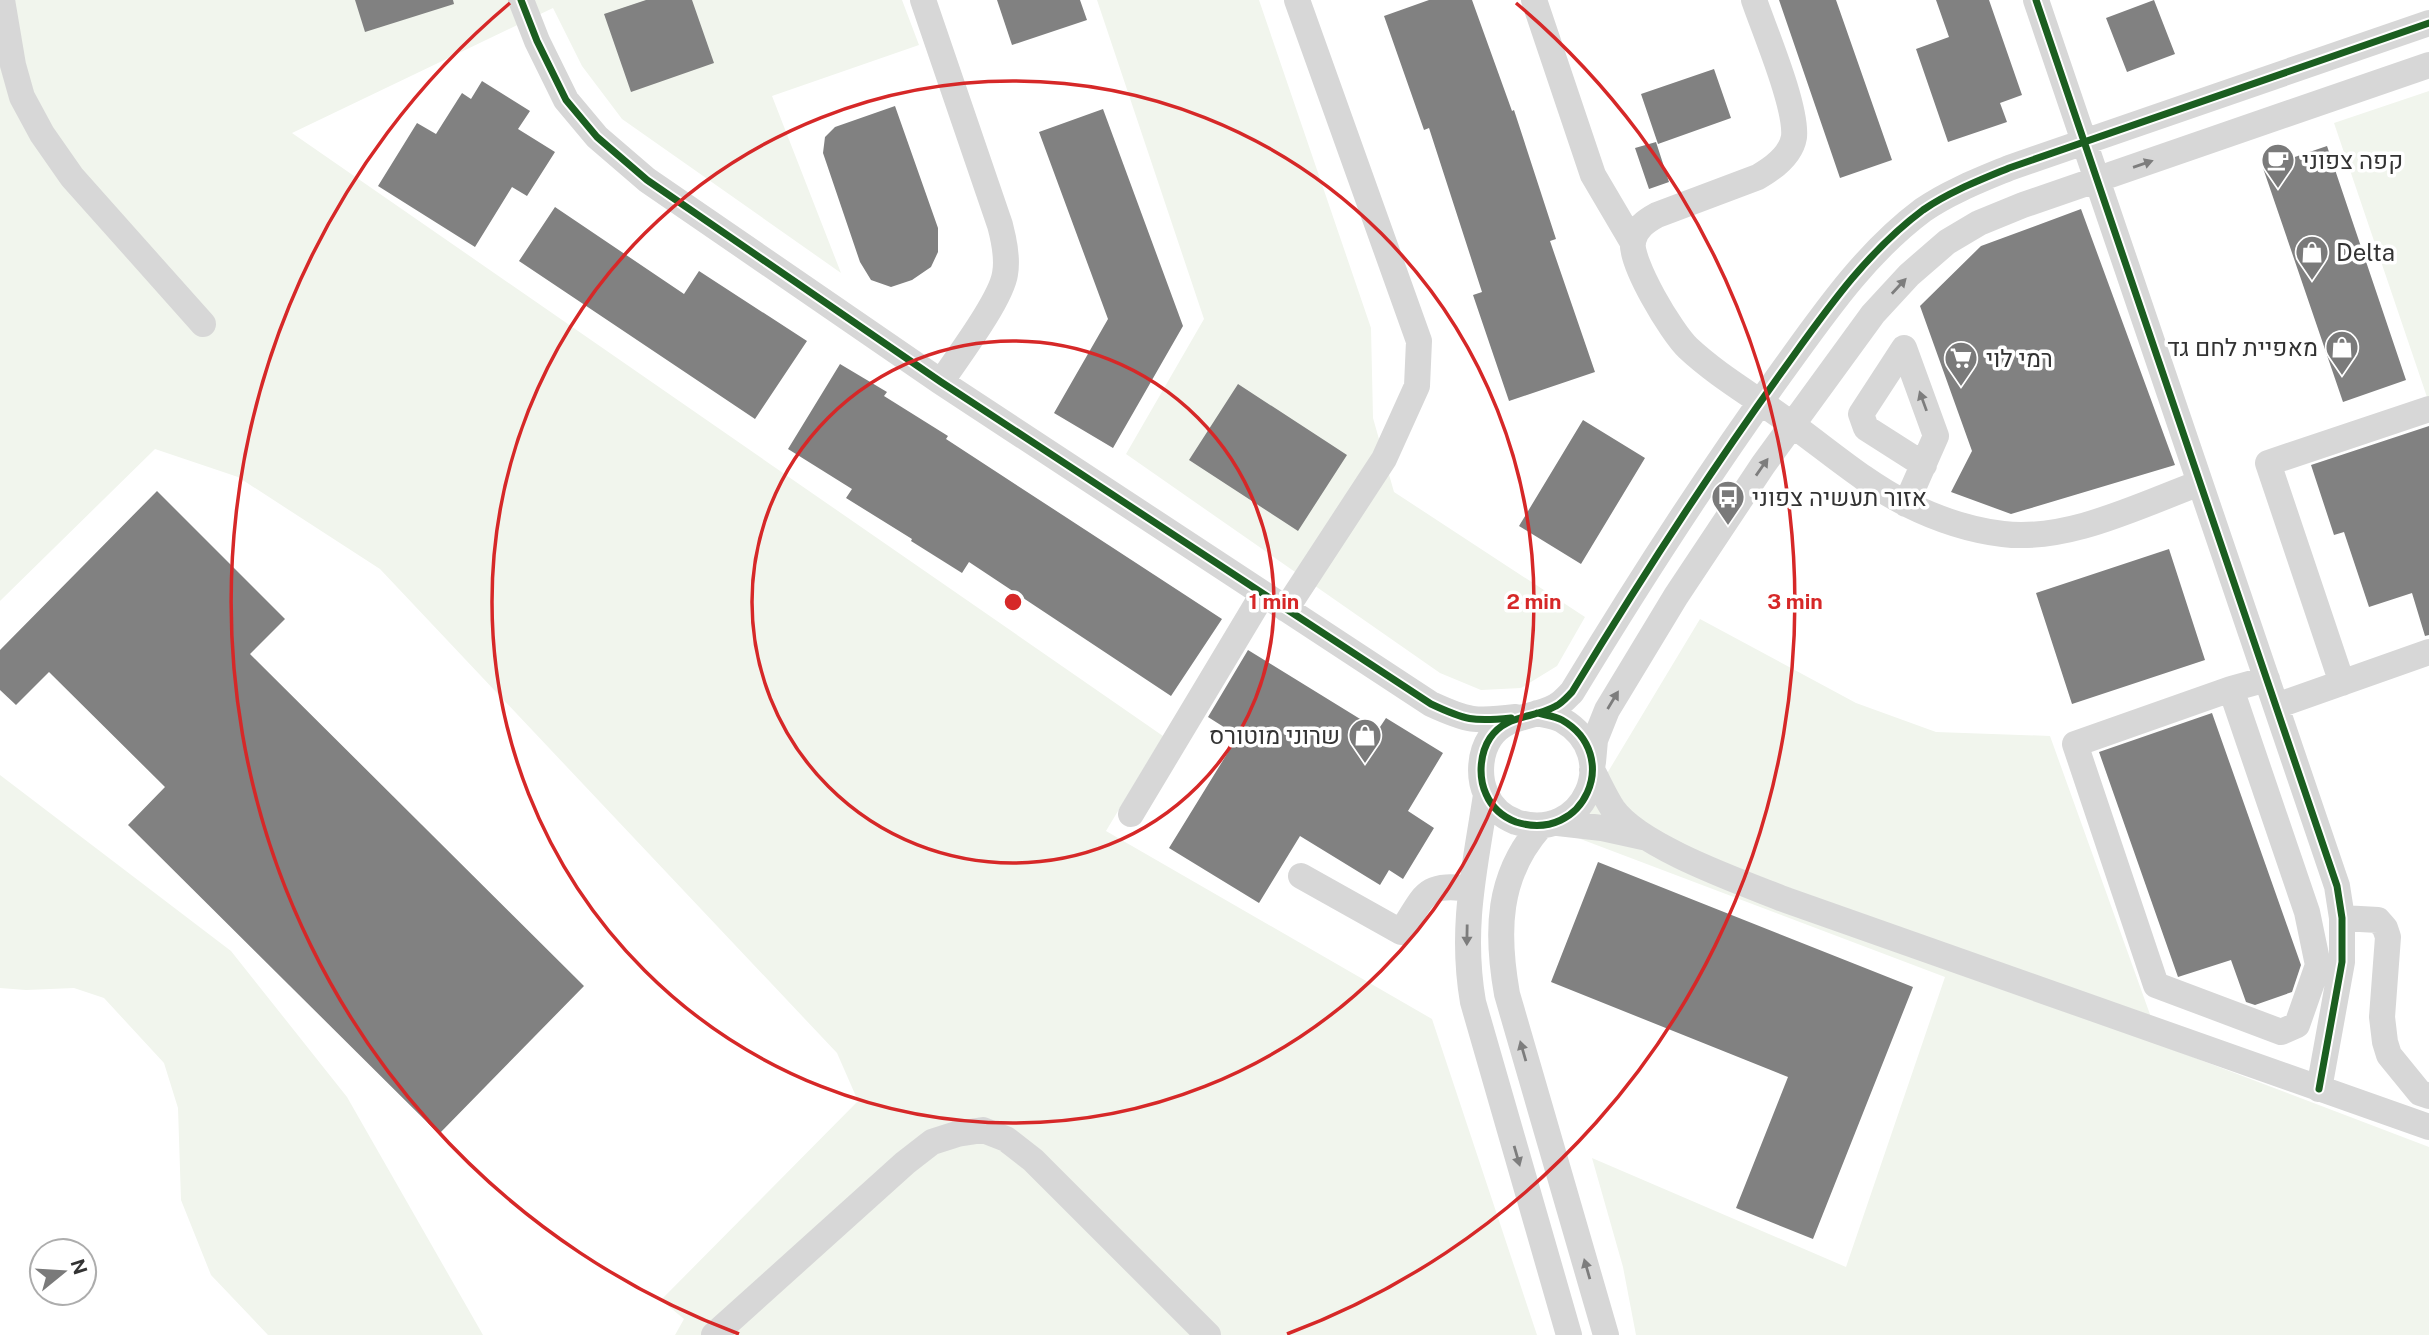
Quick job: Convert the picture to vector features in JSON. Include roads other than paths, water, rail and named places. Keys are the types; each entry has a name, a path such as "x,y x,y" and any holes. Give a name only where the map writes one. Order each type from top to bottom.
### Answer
{"street":[{"path":"2,0 7,66 42,134 72,177 203,324"},
{"path":"522,0 537,41 566,100 597,136 647,180 941,382 1431,704 1457,717 1479,722 1527,715 1562,720 1583,738 1613,810 1632,828 1720,874 1786,900 2429,1127"},
{"path":"923,0 1000,225 1005,249 1005,274 999,292 941,382"},
{"path":"1286,609 1384,459 1417,386 1419,341 1297,0"},
{"path":"1534,0 1593,176 1633,243 1642,275 1668,323 1686,346 1760,403 1793,424 1845,464 1906,503 1959,525 2003,534 2039,535 2080,527 2200,482"},
{"path":"1633,243 1645,222 1772,169 1785,156 1794,139 1791,108 1754,0"},
{"path":"2036,0 2336,886 2342,918 2342,962 2319,1089"},
{"path":"1570,1335 1473,1002 1467,967 1466,929 1483,786 1483,752 1490,737 1500,726 1557,706 1572,692 1643,575 1760,403 1842,289 1882,246 1924,210 1962,188 2009,168 2429,23"},
{"path":"1606,1335 1507,994 1502,964 1505,893 1511,870 1525,844 1549,825 1575,812 1583,803 1591,785 1595,740 1607,710 1676,596 1793,424 1873,314 1909,275 1947,242 1979,223 2098,179 2429,65"},
{"path":"2342,683 2268,463 2429,409"},
{"path":"1906,503 1923,465"},
{"path":"1131,814 1263,594"},
{"path":"2276,706 2429,652"},
{"path":"2231,689 2307,912 2318,965 2297,1025 2281,1032 2156,985 2075,744 2231,689 2267,679"},
{"path":"1431,704 1464,737 1473,754 1483,786 1497,811 1506,818 1531,827 1549,825 1602,828 1651,839"},
{"path":"1301,876 1401,932 1427,891 1445,886 1470,889"},
{"path":"2342,918 2378,919 2385,928 2388,937 2382,1017 2385,1042 2389,1055 2420,1093 2429,1096"},
{"path":"714,1335 905,1163 932,1142 983,1130 1006,1139 1033,1160 1208,1335"}],"place":[{"name":"קפה צפוני","path":"2278,190"},
{"name":"Delta","path":"2312,282"},
{"name":"מאפיית לחם גד","path":"2342,377"},
{"name":"רמי לוי","path":"1961,388"},
{"name":"אזור תעשיה צפוני","path":"1728,527"},
{"name":"שרוני מוטורס","path":"1365,765"}]}
